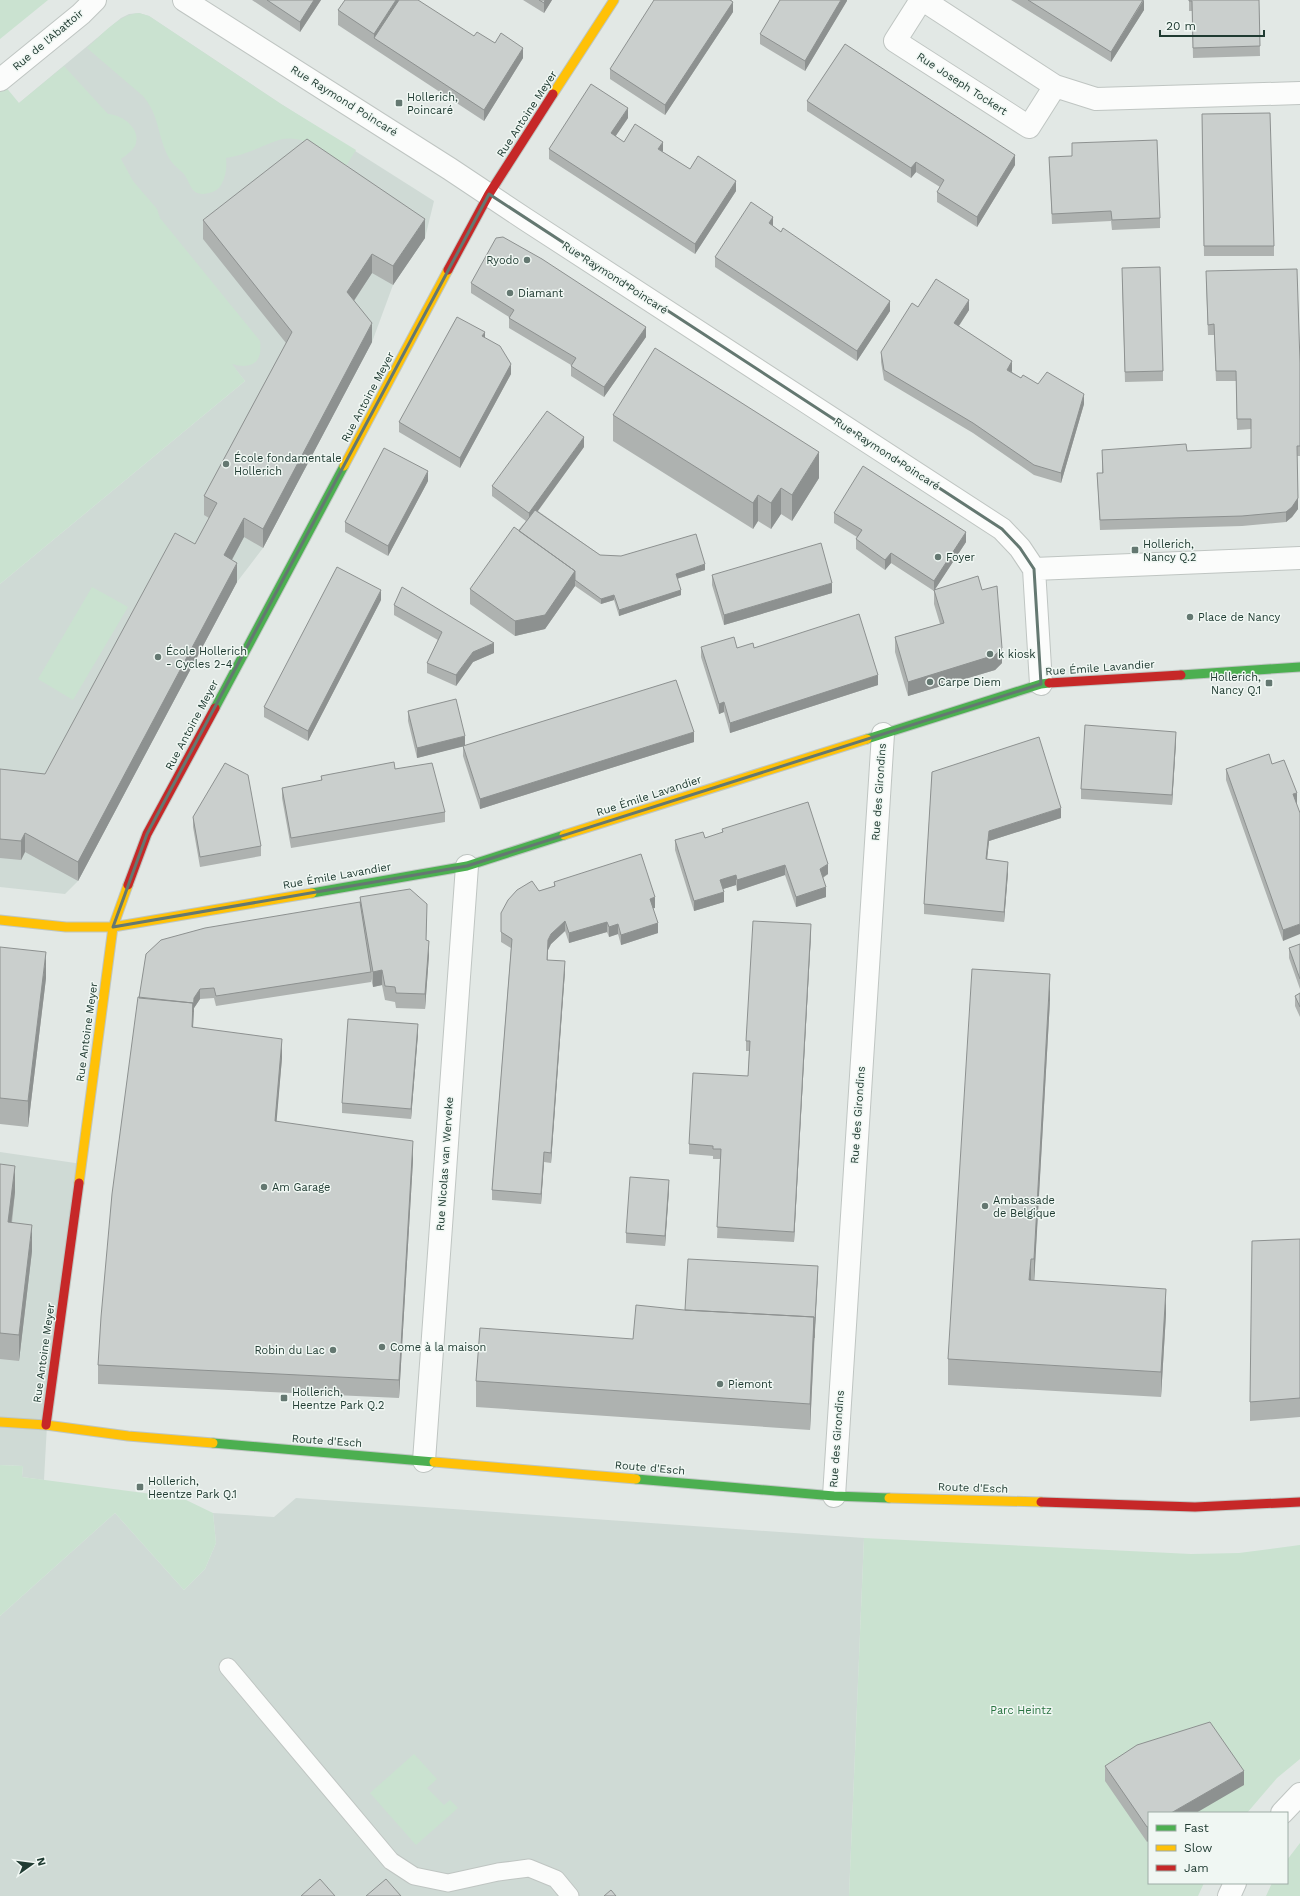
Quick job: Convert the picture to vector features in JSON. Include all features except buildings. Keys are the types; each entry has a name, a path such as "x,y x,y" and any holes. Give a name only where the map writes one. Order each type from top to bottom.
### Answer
{"street":[{"name":"Rue de l'Abattoir","path":"0,80 81,14 95,0"},
{"name":"Rue Raymond Poincaré","path":"184,0 489,194 1002,529 1020,548 1034,569"},
{"name":"Rue Antoine Meyer","path":"46,1425 113,927 147,834 489,194 614,0"},
{"name":"Rue Joseph Tockert","path":"1055,86 1029,127 895,41 922,0 1055,86 1096,99 1300,93"},
{"path":"1041,684 1034,569 1300,558"},
{"name":"Rue Émile Lavandier","path":"0,920 66,927 113,927 466,866 1041,684 1300,667"},
{"name":"Rue des Girondins","path":"834,1496 883,734"},
{"name":"Rue Nicolas van Werveke","path":"424,1461 466,866"},
{"name":"Route d'Esch","path":"0,1422 46,1425 128,1436 834,1496 1194,1507 1284,1504 1300,1502"},
{"path":"1283,1812 1300,1794"},
{"path":"1229,1896 1235,1884"}],"lane":[{"path":"228,1667 391,1861 414,1876 448,1883 498,1872 529,1868 556,1879 570,1896"}],"highlighted area":[{"path":"489,194 1002,529 1020,548 1034,569 1041,684 467,866 113,927 147,834"}],"shaded area":[{"name":"École fondamentale Hollerich","path":"139,13 149,16 281,104 434,201 425,238 393,285 372,342 263,548 237,582 78,881 65,894 0,887 0,584 245,381 19,103 121,18 129,14"},
{"path":"0,1152 82,1164 47,1425 44,1480 22,1477 23,1466 0,1465"},
{"path":"296,1498 864,1538 849,1896 0,1896 0,1616 115,1513 184,1590 205,1569 216,1543 213,1513 274,1517"}],"green space":[{"path":"0,0 48,0 0,39"},
{"path":"139,13 149,16 281,104 356,150 346,166 322,150 304,141 285,139 246,153 226,158 225,175 219,188 213,192 203,194 195,191 183,173 169,158 162,142 153,111 143,96 87,48 118,21 124,17"},
{"path":"64,66 108,114 120,117 130,124 136,134 135,146 121,159 133,181 157,209 160,218 260,341 260,354 255,363 250,365 239,366 232,364 245,381 0,584 0,80 19,103"},
{"path":"92,587 128,607 73,700 38,679"},
{"path":"0,1465 23,1466 22,1477 182,1498 213,1513 216,1543 205,1569 184,1590 115,1513 0,1616"},
{"name":"Parc Heintz","path":"864,1538 1191,1554 1239,1553 1300,1545 1300,1759 1277,1778 1248,1812 1148,1812 1148,1884 1204,1884 1198,1896 849,1896"},
{"path":"414,1754 437,1779 427,1788 444,1805 450,1800 458,1808 416,1845 370,1793"},
{"path":"1300,1843 1300,1896 1266,1896 1272,1884 1288,1884 1288,1859"}],"traffic: fast":[{"path":"215,708 344,466"},
{"path":"1181,675 1300,667"},
{"path":"867,739 1041,684 1049,683"},
{"path":"312,893 467,866 564,835"},
{"path":"213,1443 434,1462"},
{"path":"636,1479 834,1496 889,1498"}],"traffic: slow":[{"path":"553,94 614,0"},
{"path":"344,466 448,270"},
{"path":"564,835 867,739"},
{"path":"79,1183 113,927 128,885"},
{"path":"0,920 66,927 113,927 312,893"},
{"path":"0,1422 46,1425 128,1436 213,1443"},
{"path":"434,1462 636,1479"},
{"path":"889,1498 1041,1502"}],"traffic: jam":[{"path":"448,270 489,194 553,94"},
{"path":"1049,683 1181,675"},
{"path":"128,885 147,834 215,708"},
{"path":"46,1425 79,1183"},
{"path":"1041,1502 1195,1507 1300,1502"}],"place":[{"name":"Hollerich, Poincaré","path":"399,103"},
{"name":"Ryodo","path":"527,260"},
{"name":"Diamant","path":"510,293"},
{"name":"École fondamentale Hollerich","path":"226,464"},
{"name":"Hollerich, Nancy Q.2","path":"1135,550"},
{"name":"Foyer","path":"938,557"},
{"name":"Place de Nancy","path":"1190,617"},
{"name":"k kiosk","path":"990,654"},
{"name":"École Hollerich - Cycles 2-4","path":"158,657"},
{"name":"Carpe Diem","path":"930,682"},
{"name":"Hollerich, Nancy Q.1","path":"1269,683"},
{"name":"Am Garage","path":"264,1187"},
{"name":"Ambassade de Belgique","path":"985,1206"},
{"name":"Come à la maison","path":"382,1347"},
{"name":"Robin du Lac","path":"333,1350"},
{"name":"Piemont","path":"720,1384"},
{"name":"Hollerich, Heentze Park Q.2","path":"284,1398"},
{"name":"Hollerich, Heentze Park Q.1","path":"140,1487"}]}
